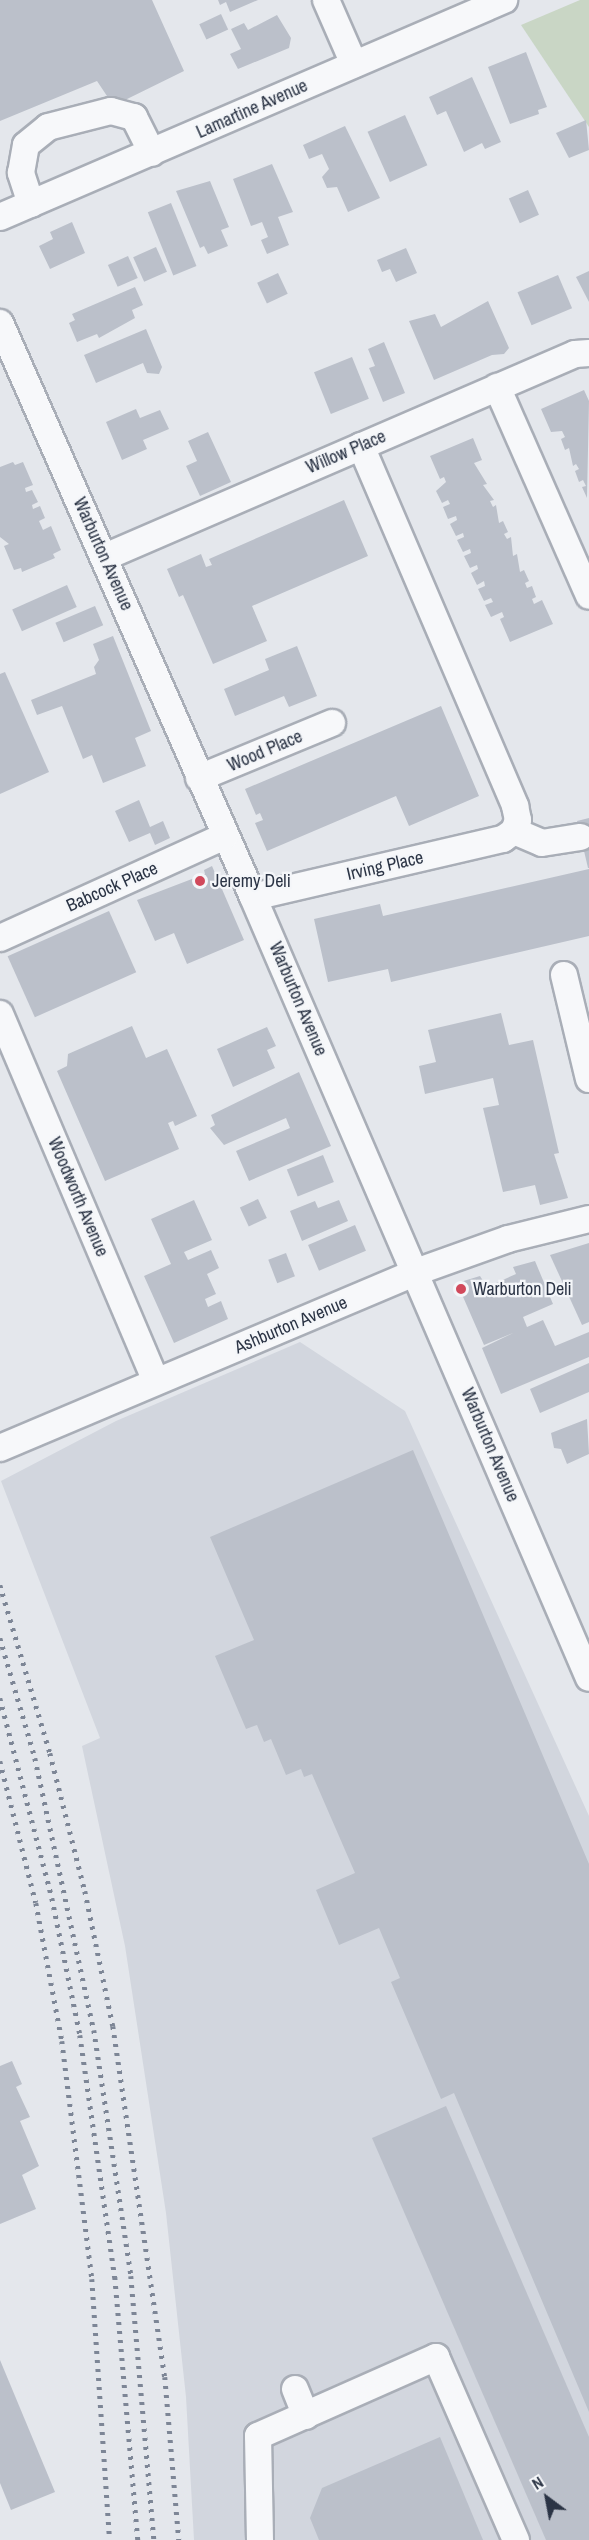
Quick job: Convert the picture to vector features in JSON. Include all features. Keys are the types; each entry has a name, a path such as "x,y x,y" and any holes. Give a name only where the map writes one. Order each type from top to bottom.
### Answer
{"street":[{"path":"326,0 354,64"},
{"name":"Lamartine Avenue","path":"0,217 504,0"},
{"path":"31,204 21,172 26,145 48,127 111,111 135,117 152,153"},
{"name":"Warburton Avenue","path":"0,323 253,897 589,1678"},
{"name":"Willow Place","path":"105,557 575,354 589,353"},
{"path":"497,387 589,596"},
{"path":"361,446 515,806 518,820 514,831 542,843 581,837"},
{"name":"Wood Place","path":"199,778 332,723"},
{"name":"Irving Place","path":"253,897 503,839 514,831"},
{"name":"Babcock Place","path":"0,938 225,836"},
{"path":"564,975 589,1079"},
{"name":"Woodworth Avenue","path":"0,1014 156,1381"},
{"name":"Ashburton Avenue","path":"0,1448 416,1272 508,1239 589,1219"},
{"path":"260,2540 258,2436 436,2357 516,2540"},
{"path":"295,2390 306,2416"}],"shaded area":[{"path":"300,1342 405,1411 589,1816 589,2540 194,2540 186,2397 166,2213 125,1946 82,1746 100,1738 1,1481 116,1421"}],"green space":[{"path":"580,0 589,0 589,127 521,25"}],"building":[{"path":"0,0 152,0 184,71 123,101 109,99 97,81 0,121"},
{"path":"218,0 258,0 230,12 226,2 220,5"},
{"path":"221,14 228,29 206,40 199,24"},
{"path":"277,15 291,38 289,48 238,69 230,54 241,49 231,29 244,23 248,30"},
{"path":"526,52 547,107 538,110 539,114 510,124 488,67"},
{"path":"472,77 501,142 485,149 482,143 464,152 446,111 437,115 429,97"},
{"path":"405,115 427,165 390,182 368,132"},
{"path":"586,120 589,150 569,158 556,133"},
{"path":"345,126 380,198 348,212 337,187 327,188 322,177 329,169 322,154 309,159 303,145"},
{"path":"272,164 293,212 278,217 289,245 267,254 261,240 268,237 262,222 251,226 233,179"},
{"path":"210,181 229,227 221,230 228,246 208,254 204,246 200,248 176,191"},
{"path":"528,190 539,215 520,223 509,199"},
{"path":"171,203 196,266 173,275 148,212"},
{"path":"72,222 85,253 50,269 39,246 53,239 50,232"},
{"path":"156,247 167,272 144,282 133,257"},
{"path":"406,248 417,273 396,282 390,269 382,272 377,260"},
{"path":"128,256 138,278 118,287 108,265"},
{"path":"589,271 589,302 576,277"},
{"path":"278,273 288,294 267,304 257,283"},
{"path":"558,275 572,308 532,325 517,292"},
{"path":"135,287 143,305 132,310 135,318 99,338 97,334 77,342 69,323 75,320 72,314"},
{"path":"488,301 509,348 504,354 492,355 434,380 409,321 435,314 441,327"},
{"path":"146,329 162,367 159,374 147,373 143,363 96,383 84,355"},
{"path":"384,342 405,393 383,402 369,368 375,366 368,349"},
{"path":"352,357 369,399 331,414 314,372"},
{"path":"584,390 589,401 587,498 582,487 586,486 583,480 579,482 575,471 579,469 576,464 573,466 569,448 565,450 561,439 565,437 562,431 551,432 541,409"},
{"path":"136,409 140,418 160,410 169,429 143,440 147,449 122,460 106,422"},
{"path":"208,432 231,482 200,496 186,466 197,461 188,441"},
{"path":"473,438 482,460 474,463 487,484 483,485 494,500 490,501 493,507 496,505 499,523 503,521 508,532 504,534 507,539 511,537 513,556 517,554 520,572 524,570 529,581 525,583 527,588 532,586 536,597 532,599 534,604 542,600 553,624 510,642 500,619 504,617 502,612 491,617 485,605 493,602 491,598 484,601 478,589 485,586 484,581 477,585 471,573 478,569 477,565 470,568 464,556 471,553 470,549 463,552 457,540 464,537 463,533 456,536 450,524 457,520 456,516 448,519 443,507 450,504 448,500 442,503 436,491 446,482 444,477 440,479 430,456"},
{"path":"13,462 15,465 23,462 33,485 25,488 26,492 32,490 38,502 32,505 33,509 40,506 45,518 39,521 43,530 51,526 61,550 53,554 55,558 22,572 21,568 14,570 4,546 9,544 0,537 0,467"},
{"path":"344,500 368,556 252,606 267,641 213,664 183,595 179,597 167,569 201,554 206,567 212,565 209,559"},
{"path":"67,585 77,607 22,631 12,609"},
{"path":"95,606 103,625 64,642 55,623"},
{"path":"113,636 151,731 135,738 146,766 103,783 92,755 83,759 62,706 37,715 31,700 96,674 94,667 99,660 93,644"},
{"path":"297,646 317,696 289,707 284,696 235,716 224,689 269,670 265,659"},
{"path":"5,672 49,772 0,794 0,674"},
{"path":"441,706 479,796 409,826 396,796 267,851 255,823 263,820 260,813 256,815 245,789"},
{"path":"139,800 150,827 163,821 170,838 155,845 150,833 129,842 115,811"},
{"path":"589,818 589,868 588,868 577,821"},
{"path":"212,866 244,940 187,964 174,933 155,941 137,900 205,874 204,870"},
{"path":"589,869 589,936 391,982 388,969 328,982 314,919 380,904 383,916"},
{"path":"109,911 136,972 35,1017 8,956"},
{"path":"501,1013 509,1045 533,1040 559,1153 554,1154 568,1198 540,1205 535,1185 503,1192 483,1108 499,1105 493,1078 425,1094 419,1066 436,1062 428,1030"},
{"path":"132,1026 146,1058 167,1049 197,1116 175,1126 173,1121 168,1123 179,1149 105,1181 57,1071 67,1066 68,1054"},
{"path":"267,1027 276,1046 267,1050 275,1068 233,1087 217,1049"},
{"path":"299,1072 331,1146 249,1181 236,1151 290,1128 286,1118 224,1145 210,1128 215,1125 211,1115"},
{"path":"323,1155 334,1182 298,1196 287,1170"},
{"path":"258,1199 267,1218 249,1226 240,1207"},
{"path":"194,1200 212,1240 184,1252 188,1260 211,1250 219,1268 207,1274 216,1294 205,1299 208,1307 221,1301 228,1319 174,1343 144,1276 171,1264 151,1219"},
{"path":"339,1200 348,1221 302,1241 290,1211 315,1201 318,1208"},
{"path":"355,1225 366,1251 319,1271 308,1245"},
{"path":"589,1243 589,1322 582,1325 550,1255"},
{"path":"286,1253 295,1276 277,1283 268,1260"},
{"path":"535,1261 553,1304 523,1317 527,1327 543,1320 555,1346 589,1332 589,1357 501,1394 482,1348 513,1333 484,1345 457,1283 480,1276 487,1287 516,1274 513,1267"},
{"path":"589,1363 589,1392 540,1413 530,1389"},
{"path":"587,1419 589,1454 567,1464 561,1449 554,1448 551,1433"},
{"path":"413,1450 589,1864 589,2412 454,2093 441,2099 391,1982 400,1978 379,1928 339,1945 316,1890 355,1873 312,1774 304,1777 301,1769 286,1775 271,1739 264,1742 257,1725 246,1729 215,1656 254,1640 210,1537"},
{"path":"12,2061 22,2084 16,2087 30,2117 20,2121 39,2166 22,2175 36,2209 0,2224 0,2066"},
{"path":"446,2106 589,2437 589,2540 546,2540 372,2138"},
{"path":"0,2360 55,2492 11,2510 0,2483"},
{"path":"440,2437 483,2540 319,2540 310,2518 322,2488"}],"railway":[{"path":"0,1585 50,1753 85,1891 113,2026 165,2377 179,2540"},
{"path":"0,1638 35,1758 94,2030 131,2276 154,2540"},
{"path":"0,1698 52,1898 80,2035 115,2277 138,2540"},
{"path":"0,1761 36,1903 62,2041 92,2279 110,2540"}],"place":[{"name":"Jeremy Deli","path":"200,881"},
{"name":"Warburton Deli","path":"461,1289"}]}
